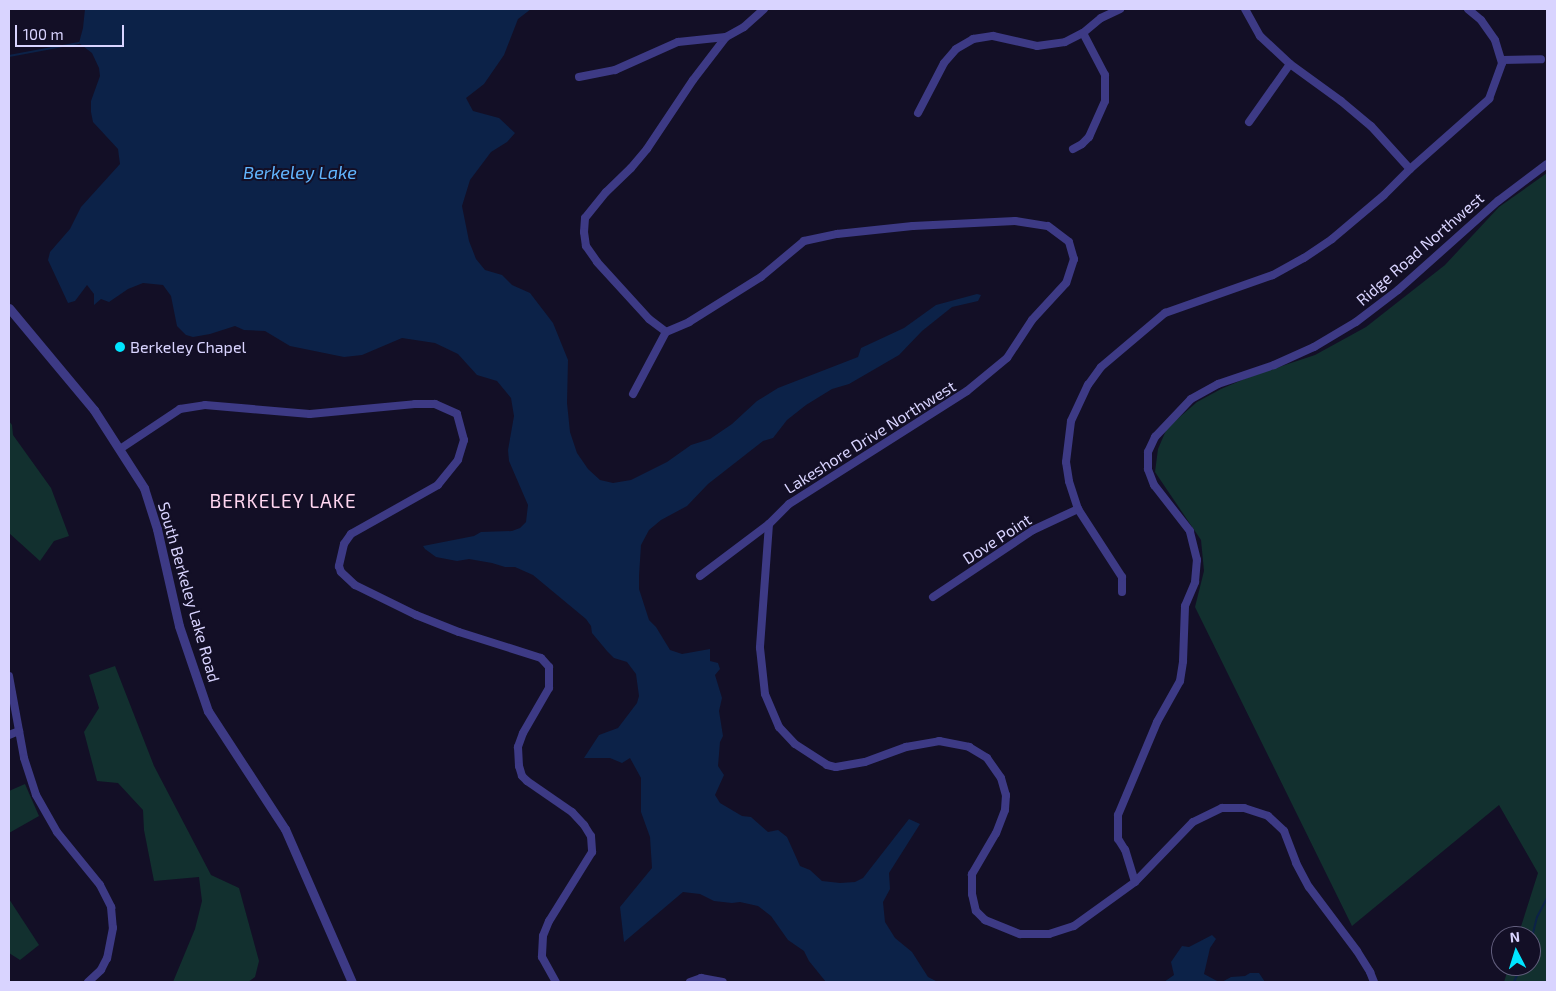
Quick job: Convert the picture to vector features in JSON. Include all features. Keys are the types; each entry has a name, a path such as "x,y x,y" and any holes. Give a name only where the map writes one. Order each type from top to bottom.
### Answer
{"street":[{"path":"579,77 615,70 678,42 726,37 744,27 764,9"},
{"path":"918,113 944,63 956,49 973,39 992,36 1038,46 1065,42 1083,34 1101,18 1120,9"},
{"path":"1245,9 1260,36 1290,64 1341,101 1370,126 1410,169"},
{"path":"1122,592 1122,577 1078,509 1069,481 1067,445 1071,421 1078,402 1101,368 1165,313 1256,282 1304,258 1332,239 1384,195 1410,169 1489,99 1498,80 1502,60 1495,40 1481,20 1468,9"},
{"path":"1073,149 1082,144 1088,137 1105,102 1106,94 1105,75 1101,64 1083,34"},
{"path":"633,394 666,332 650,319 597,262 586,246 584,232 586,218 606,192 631,168 646,149 693,80 726,37"},
{"path":"1502,60 1541,59"},
{"path":"1249,122 1290,64"},
{"name":"Ridge Road Northwest","path":"1135,882 1118,839 1118,815 1157,722 1180,681 1183,660 1185,606 1195,582 1197,560 1190,531 1154,485 1148,469 1148,452 1155,437 1191,400 1218,384 1290,358 1314,347 1356,322 1398,290 1498,200 1547,164"},
{"name":"Lakeshore Drive Northwest","path":"666,332 689,322 761,277 804,240 837,234 913,226 1015,221 1048,226 1070,242 1074,259 1066,283 1032,320 1007,358 967,391 789,504 769,524 700,576"},
{"name":"South Berkeley Lake Road","path":"9,308 46,356 90,404 144,488 157,529 179,626 208,711 285,829 352,982"},
{"path":"120,449 180,409 205,405 310,414 435,404 457,414 464,440 458,460 438,485 351,534 344,544 340,566 341,572 355,585 416,615 458,632 541,658 549,667 549,688 523,733 518,747 519,766 522,776 527,781 572,812 584,825 590,836 592,852 549,920 543,936 542,957 556,982"},
{"name":"Dove Point","path":"933,597 1033,530 1078,509"},
{"path":"769,524 760,648 765,694 779,727 795,744 813,758 836,767 865,762 906,747 939,742 970,747 987,758 1001,778 1006,795 1005,810 996,833 972,874 972,894 976,911 985,920 1020,934 1049,934 1074,926 1135,882 1193,822 1222,808 1244,808 1268,816 1284,831 1296,863 1310,887 1356,951 1370,972 1374,982"},
{"path":"9,676 24,758 36,795 57,832 100,885 111,907 113,928 108,958 101,970 88,982"},
{"path":"9,735 20,731"},
{"path":"690,982 701,978 723,982"}],"green space":[{"path":"1547,173 1547,982 1504,982 1506,976 1541,976 1541,926 1521,926 1538,873 1499,805 1352,926 1195,607 1204,571 1201,540 1155,472 1158,449 1167,428 1197,402 1249,377 1315,355 1366,327 1445,265 1499,207"},
{"path":"9,421 12,425 13,435 51,488 69,536 54,541 40,561 9,533"},
{"path":"115,666 154,766 211,875 239,888 259,961 255,977 248,982 173,982 195,929 202,901 199,877 154,881 144,830 143,810 118,783 97,781 84,732 99,708 89,675"},
{"path":"25,784 39,816 9,833 9,791"},
{"path":"9,899 39,945 20,960 9,953"}],"water":[{"name":"Berkeley Lake","path":"85,9 531,9 518,19 504,55 484,84 466,98 473,111 499,118 515,133 507,142 491,152 470,180 462,206 469,241 476,259 485,270 502,275 512,285 530,293 553,323 568,360 567,403 570,432 577,453 588,469 600,480 613,483 631,480 667,462 691,445 710,439 732,424 757,401 778,388 858,357 861,348 904,328 936,305 977,294 981,295 978,301 952,307 922,331 899,355 849,384 832,389 806,405 787,420 773,438 763,441 708,484 687,506 661,520 649,530 641,545 639,576 639,589 649,620 656,627 670,650 682,654 710,649 710,661 718,663 720,669 715,675 722,698 719,711 723,736 720,742 718,766 724,775 715,795 720,803 742,816 751,817 768,832 778,830 787,837 800,866 810,870 822,881 840,883 855,882 863,878 909,819 920,824 889,873 890,889 883,902 885,922 895,938 912,952 928,977 938,982 826,982 809,961 804,951 788,940 771,916 758,906 740,902 714,901 700,894 683,892 624,942 620,907 652,868 650,837 641,812 641,778 630,758 622,763 610,758 584,758 599,735 618,728 637,703 639,696 636,674 627,662 614,658 607,651 592,633 591,626 586,619 533,575 515,567 505,567 469,559 457,561 436,557 423,546 474,536 481,532 512,531 520,528 526,522 528,505 509,461 508,450 514,416 511,398 497,381 477,375 458,354 435,343 402,338 362,355 344,357 290,346 265,331 244,330 235,326 193,337 186,335 177,326 171,296 163,285 143,283 128,289 109,302 101,299 94,305 94,294 87,285 75,301 68,303 48,260 50,252 70,229 81,207 120,164 118,149 93,122 91,101 100,76 99,68 92,53 79,43"},
{"path":"1212,935 1216,939 1210,948 1204,974 1219,982 1164,982 1174,975 1171,962 1182,946 1189,947"},
{"path":"1250,973 1259,973 1265,982 1222,982 1231,977 1245,976"}],"waterway":[{"path":"9,56 79,43"},
{"path":"1535,926 1537,917 1547,898"},
{"path":"1514,982 1517,976"}],"place":[{"name":"Berkeley Chapel","path":"120,347"}],"district":[{"name":"BERKELEY LAKE","path":"283,501"}]}
